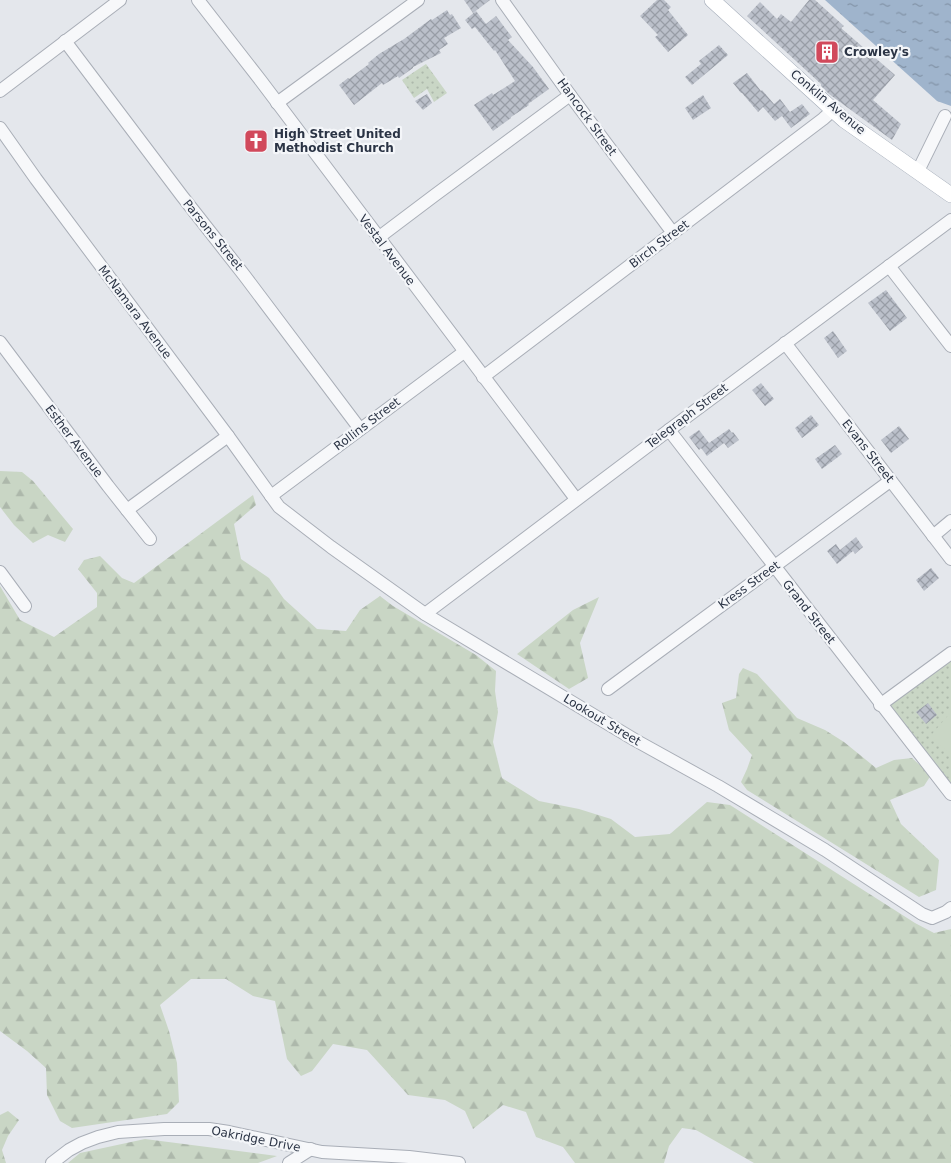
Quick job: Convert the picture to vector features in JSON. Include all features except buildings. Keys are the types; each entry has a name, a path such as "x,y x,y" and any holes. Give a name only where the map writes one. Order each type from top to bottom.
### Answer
{"main road":[{"name":"Conklin Avenue","path":"712,0 850,124 951,195"}],"street":[{"path":"0,91 120,0"},
{"name":"Vestal Avenue","path":"198,0 576,500"},
{"path":"277,103 418,0"},
{"name":"Hancock Street","path":"502,0 673,233"},
{"name":"Parsons Street","path":"65,41 360,429"},
{"path":"378,238 570,95"},
{"name":"Birch Street","path":"483,377 833,110"},
{"path":"918,172 945,116"},
{"name":"McNamara Avenue","path":"0,128 271,496"},
{"name":"Telegraph Street","path":"425,614 668,430 951,220"},
{"path":"889,266 951,346"},
{"name":"Esther Avenue","path":"0,342 150,539"},
{"name":"Evans Street","path":"785,343 951,559"},
{"name":"Rollins Street","path":"271,496 464,352"},
{"name":"Grand Street","path":"668,430 951,794"},
{"path":"127,510 228,436"},
{"name":"Kress Street","path":"608,689 890,481"},
{"name":"Lookout Street","path":"271,496 280,507 331,547 425,614 635,740 825,850 922,914 932,918 948,910"},
{"path":"934,536 951,521"},
{"path":"0,572 25,606"},
{"path":"880,704 951,653"},
{"name":"Oakridge Drive","path":"56,1160 82,1143 118,1132 209,1129 322,1152 459,1163"},
{"path":"289,1163 311,1149"}],"green space":[{"path":"426,64 447,93 434,102 427,89 414,98 402,80"},
{"path":"0,471 22,472 33,481 73,529 65,542 48,535 33,543 14,525 0,507"},
{"path":"253,495 256,505 234,524 241,559 269,578 284,599 317,629 346,631 360,610 380,596 393,606 476,655 496,671 495,691 498,712 493,742 502,778 539,801 579,809 611,819 635,837 670,834 707,802 730,805 915,923 934,933 951,929 951,1163 754,1163 696,1130 682,1128 669,1146 664,1163 575,1163 563,1147 536,1137 526,1112 503,1105 473,1129 465,1111 445,1100 408,1095 367,1050 333,1044 312,1071 301,1076 287,1059 275,1001 253,996 226,979 191,979 160,1005 177,1063 179,1102 167,1114 72,1128 60,1121 47,1095 46,1068 0,1031 0,586 20,620 54,637 97,607 97,593 78,569 84,560 100,556 122,578 134,583"},
{"path":"599,597 580,643 588,678 569,689 517,654 573,610"},
{"path":"951,657 951,788 886,705"},
{"path":"743,668 757,674 797,718 825,730 844,742 876,768 894,760 912,758 931,775 924,786 890,800 901,824 939,860 936,890 919,897 747,790 741,782 752,755 729,730 722,703 736,698 739,674"},
{"path":"951,712 951,754 934,740 932,734"},
{"path":"8,1111 19,1120 8,1136 2,1150 6,1163 0,1163 0,1115"},
{"path":"145,1139 277,1156 258,1163 68,1163 80,1153"}],"water":[{"path":"825,0 951,0 951,106 937,101"}],"place":[{"name":"Crowley's","path":"827,52"},
{"name":"High Street United Methodist Church","path":"256,141"}]}
